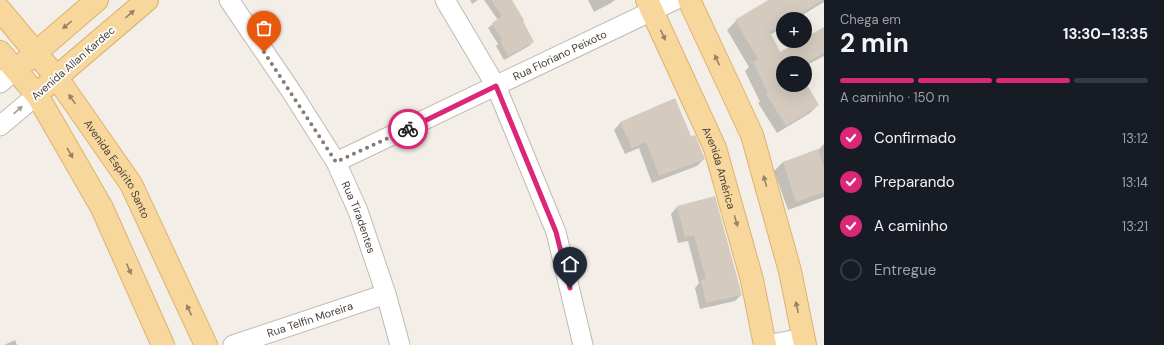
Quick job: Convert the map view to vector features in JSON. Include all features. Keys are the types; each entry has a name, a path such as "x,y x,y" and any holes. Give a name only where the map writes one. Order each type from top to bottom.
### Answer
{"main road":[{"path":"8,76 97,0"},
{"name":"Avenida Allan Kardec","path":"37,95 147,0"},
{"path":"689,0 752,135 790,271 804,341"},
{"name":"Avenida América","path":"649,6 715,148 752,280 766,345"},
{"name":"Avenida Espírito Santo","path":"0,10 56,78 131,184 206,345"},
{"path":"0,52 8,76 37,95 102,208 163,345"}],"street":[{"name":"Rua Tiradentes","path":"229,0 291,91 336,162 358,211 386,294 400,345"},
{"path":"445,0 496,86 556,232 583,345"},
{"name":"Rua Floriano Peixoto","path":"336,162 496,86 649,6 675,0"},
{"name":"Avenida Allan Kardec","path":"0,126 37,95"},
{"name":"Rua Telfin Moreira","path":"233,345 386,294"},
{"path":"766,345 804,341"}],"building":[{"path":"491,0 512,0 524,20 523,21 534,42 508,56 500,41 502,40 492,23 502,16"},
{"path":"768,0 823,0 803,12 776,12 776,29 770,32 776,44 776,48 778,48 780,52 787,48 812,48 812,34 824,27 824,53 812,60 812,56 776,56 776,92 811,92 819,105 786,126 766,94 768,93 753,62 758,59 735,20"},
{"path":"675,98 691,136 695,135 705,159 659,176 646,142 632,148 620,122"},
{"path":"818,149 824,168 824,192 796,202 783,162"},
{"path":"715,196 742,295 706,303 701,280 706,279 694,235 685,237 677,206"}],"way so far":[{"path":"264,52 291,91 336,162 408,129"}],"route":[{"path":"408,129 496,86 556,232 570,288"}]}
